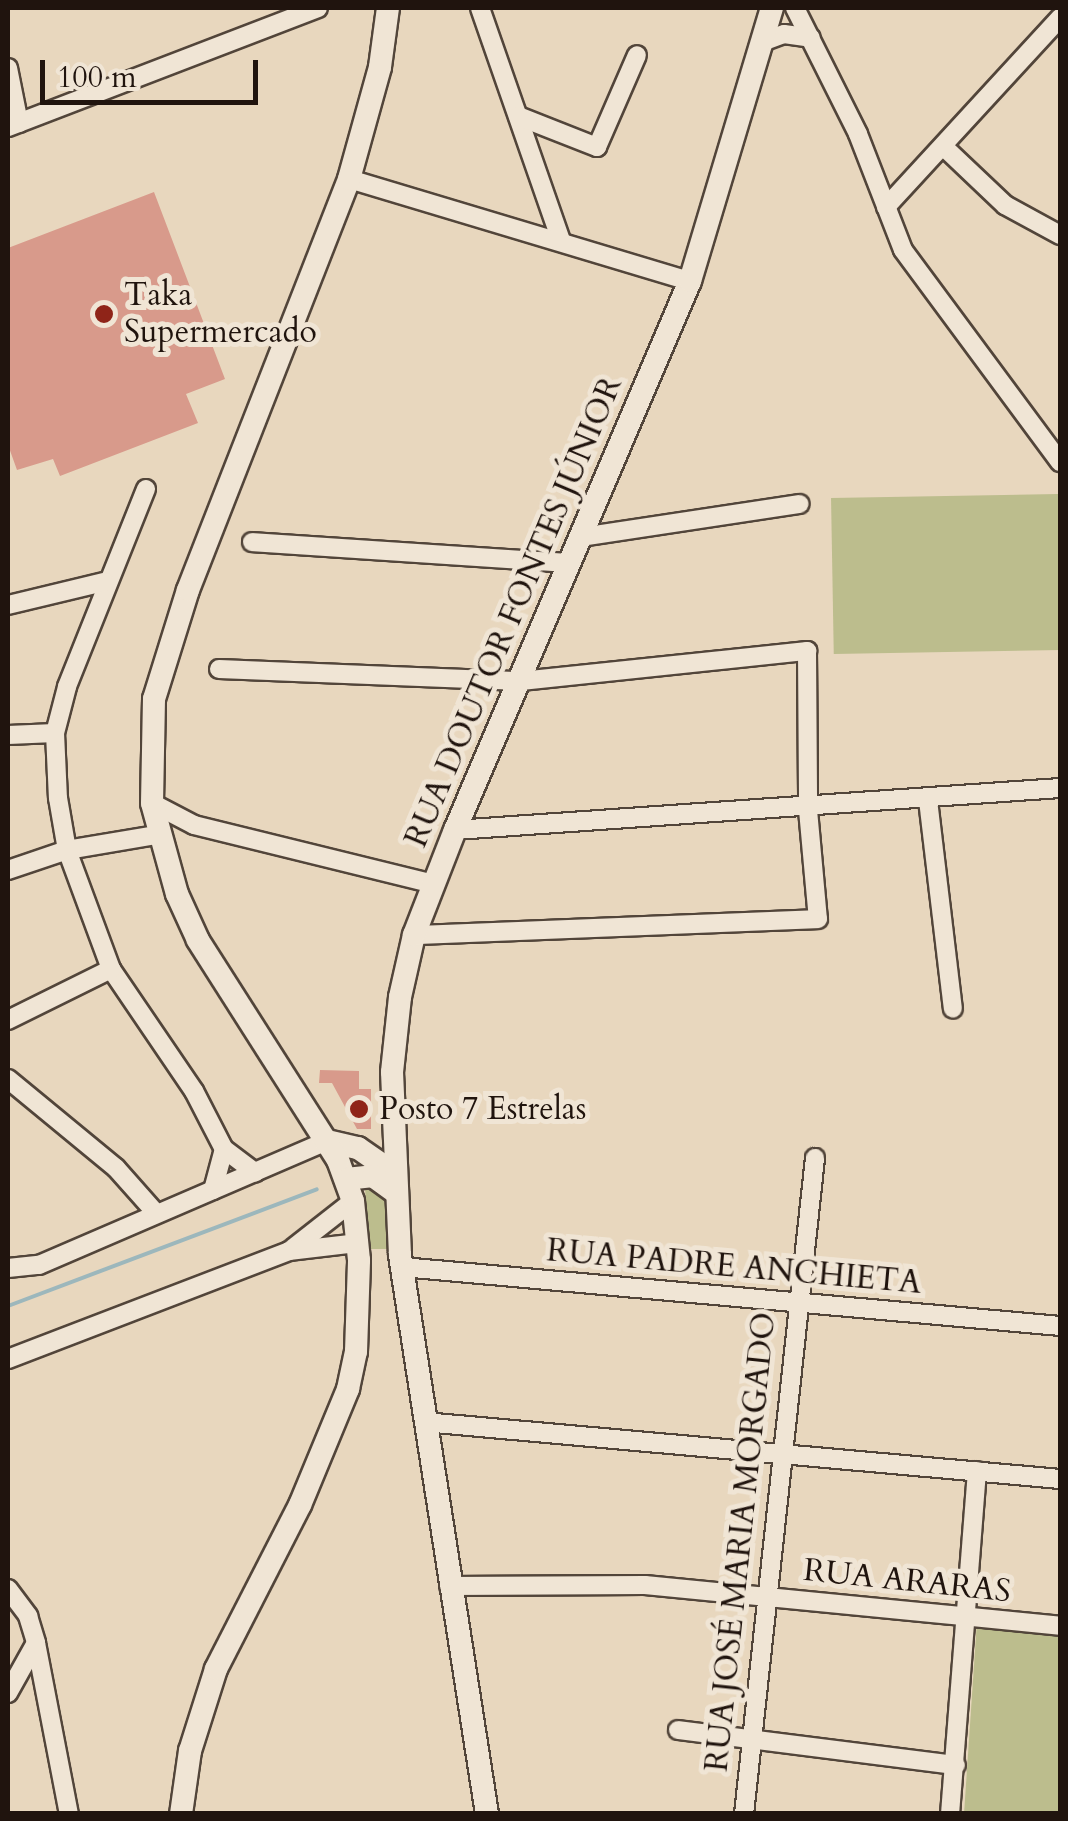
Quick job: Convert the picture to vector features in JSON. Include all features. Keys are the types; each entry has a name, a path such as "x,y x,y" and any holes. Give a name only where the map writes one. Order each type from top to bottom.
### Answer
{"street":[{"path":"8,68 13,125 318,8"},
{"path":"181,1814 190,1751 216,1669 300,1506 348,1389 358,1251 350,1190 328,1142 198,940 157,835 150,746 165,658 349,179 380,67 388,8"},
{"path":"480,8 560,240"},
{"name":"RUA DOUTOR FONTES JÚNIOR","path":"487,1814 401,1261 392,1072 414,935 690,281 772,8"},
{"path":"795,8 903,250 1060,462"},
{"path":"886,206 945,148 1060,18"},
{"path":"762,42 784,34 811,38"},
{"path":"518,116 598,146 637,55"},
{"path":"945,148 1005,205 1060,235"},
{"path":"349,179 690,281"},
{"path":"146,489 104,582 56,733 66,850 110,969 194,1091 224,1149 255,1172"},
{"path":"581,537 800,504"},
{"path":"252,542 570,563"},
{"path":"8,605 104,582"},
{"path":"220,669 521,681 807,651 808,810 818,920 414,935"},
{"path":"8,735 56,733"},
{"path":"456,830 808,810 1060,788"},
{"path":"928,800 953,1009"},
{"path":"152,802 194,825 434,884"},
{"path":"8,870 66,850 157,835"},
{"path":"8,1020 110,969"},
{"path":"8,1079 116,1168 156,1212"},
{"path":"8,1268 38,1265 328,1142 358,1148 395,1183"},
{"path":"213,1190 224,1149"},
{"name":"RUA JOSÉ MARIA MORGADO","path":"744,1814 796,1303 815,1158"},
{"path":"288,1251 350,1190 373,1176 395,1183"},
{"path":"8,1359 288,1251 358,1251"},
{"name":"RUA PADRE ANCHIETA","path":"401,1261 796,1303 1060,1326"},
{"path":"424,1422 1060,1479"},
{"path":"950,1814 977,1471"},
{"name":"RUA ARARAS","path":"449,1586 646,1585 1060,1626"},
{"path":"8,1588 28,1616 36,1643 70,1814"},
{"path":"8,1692 36,1643"},
{"path":"8,1692 45,1686"},
{"path":"678,1730 956,1765"}],"green space":[{"path":"1058,494 1060,650 834,654 831,498"},
{"path":"365,1186 386,1193 393,1249 368,1249"},
{"path":"977,1621 1060,1632 1060,1813 964,1814"}],"building":[{"name":"Taka Supermercado","path":"154,192 225,379 186,394 198,423 60,476 53,459 17,470 8,445 8,248"},
{"path":"320,1070 359,1071 359,1089 371,1089 371,1129 357,1129 332,1083 319,1083"}],"waterway":[{"path":"8,1306 317,1189"}],"place":[{"name":"Taka Supermercado","path":"104,314"},
{"name":"Posto 7 Estrelas","path":"359,1109"}]}
